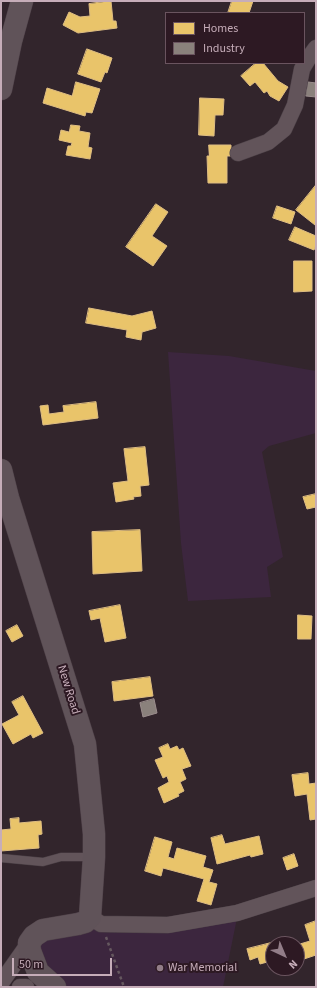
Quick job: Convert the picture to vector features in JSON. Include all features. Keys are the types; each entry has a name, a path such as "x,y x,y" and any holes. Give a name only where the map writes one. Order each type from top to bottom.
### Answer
{"street":[{"path":"1,89 11,41 22,1"},
{"path":"238,153 268,142 284,129 295,105 302,69 316,48"},
{"name":"New Road","path":"1,470 8,498 85,744 94,834 96,920"},
{"path":"1,983 34,936 43,930 96,920 168,925 237,913 316,888"},
{"path":"29,943 30,951 38,972 55,987"},
{"path":"20,987 26,987"}],"lane":[{"path":"1,858 43,862 61,857 69,858 94,856"}],"path":[{"path":"96,920 124,987"}],"shaded area":[{"path":"168,352 229,356 316,371 316,433 269,446 262,452 283,557 267,567 271,597 188,601 181,543"},
{"path":"234,913 236,923 223,987 55,987 34,936 101,924"}],"building: Homes":[{"path":"111,1 113,21 116,21 117,28 78,33 63,25 69,12 80,17 90,16 89,4"},
{"path":"232,1 253,1 249,12 228,12"},
{"path":"87,49 112,58 107,73 105,72 101,82 78,74"},
{"path":"255,64 264,64 278,81 288,87 279,101 270,96 267,91 264,93 255,82 250,86 241,76"},
{"path":"76,82 100,89 92,113 86,112 85,116 43,103 47,88 72,96"},
{"path":"200,98 224,99 223,115 215,115 214,136 199,135"},
{"path":"71,125 80,126 79,131 90,133 88,147 92,148 90,159 66,155 68,146 71,146 72,143 59,140 61,130 69,132"},
{"path":"209,145 231,145 231,156 227,156 227,183 208,183 207,156 209,156"},
{"path":"316,185 316,223 315,225 296,210"},
{"path":"156,204 168,212 152,236 167,246 153,266 126,247"},
{"path":"277,206 295,212 291,224 273,218"},
{"path":"295,227 316,236 316,245 314,250 289,240"},
{"path":"294,261 312,261 312,291 294,292"},
{"path":"89,308 132,316 152,311 156,328 142,332 141,340 126,337 127,330 86,323"},
{"path":"96,402 98,418 43,425 40,406 48,405 49,414 64,412 63,406"},
{"path":"145,447 149,485 140,486 141,496 133,497 134,499 116,502 113,483 128,481 124,449"},
{"path":"316,494 316,507 307,509 303,497"},
{"path":"140,530 142,571 93,574 92,532"},
{"path":"120,605 126,638 105,642 100,618 91,620 89,611"},
{"path":"298,615 312,616 311,639 298,639"},
{"path":"17,625 23,636 12,642 6,631"},
{"path":"150,677 153,696 114,701 112,682"},
{"path":"23,696 43,733 33,738 31,734 13,744 2,724 19,715 12,702"},
{"path":"168,744 170,749 177,746 179,750 183,748 191,766 182,769 186,779 180,782 184,791 178,794 179,796 164,803 158,788 169,782 167,776 163,778 155,760 163,757 159,748"},
{"path":"308,773 309,784 316,783 316,819 310,820 307,794 295,796 292,775"},
{"path":"19,818 19,823 41,821 42,834 38,835 39,848 1,851 1,830 11,829 10,819"},
{"path":"222,835 225,844 259,836 263,854 251,857 250,855 217,864 211,838"},
{"path":"155,837 172,842 168,857 174,859 177,848 206,856 203,867 213,870 209,882 217,884 211,905 197,901 204,879 163,868 161,876 145,871"},
{"path":"294,854 298,866 287,870 283,858"},
{"path":"316,921 316,955 305,959 305,942 310,941 305,925"},
{"path":"265,944 265,963 260,964 258,957 250,960 247,949"}],"building: Industry":[{"path":"308,82 316,83 316,97 306,96"},
{"path":"154,699 157,713 143,717 140,703"}],"place":[{"name":"War Memorial","path":"160,968"}]}
